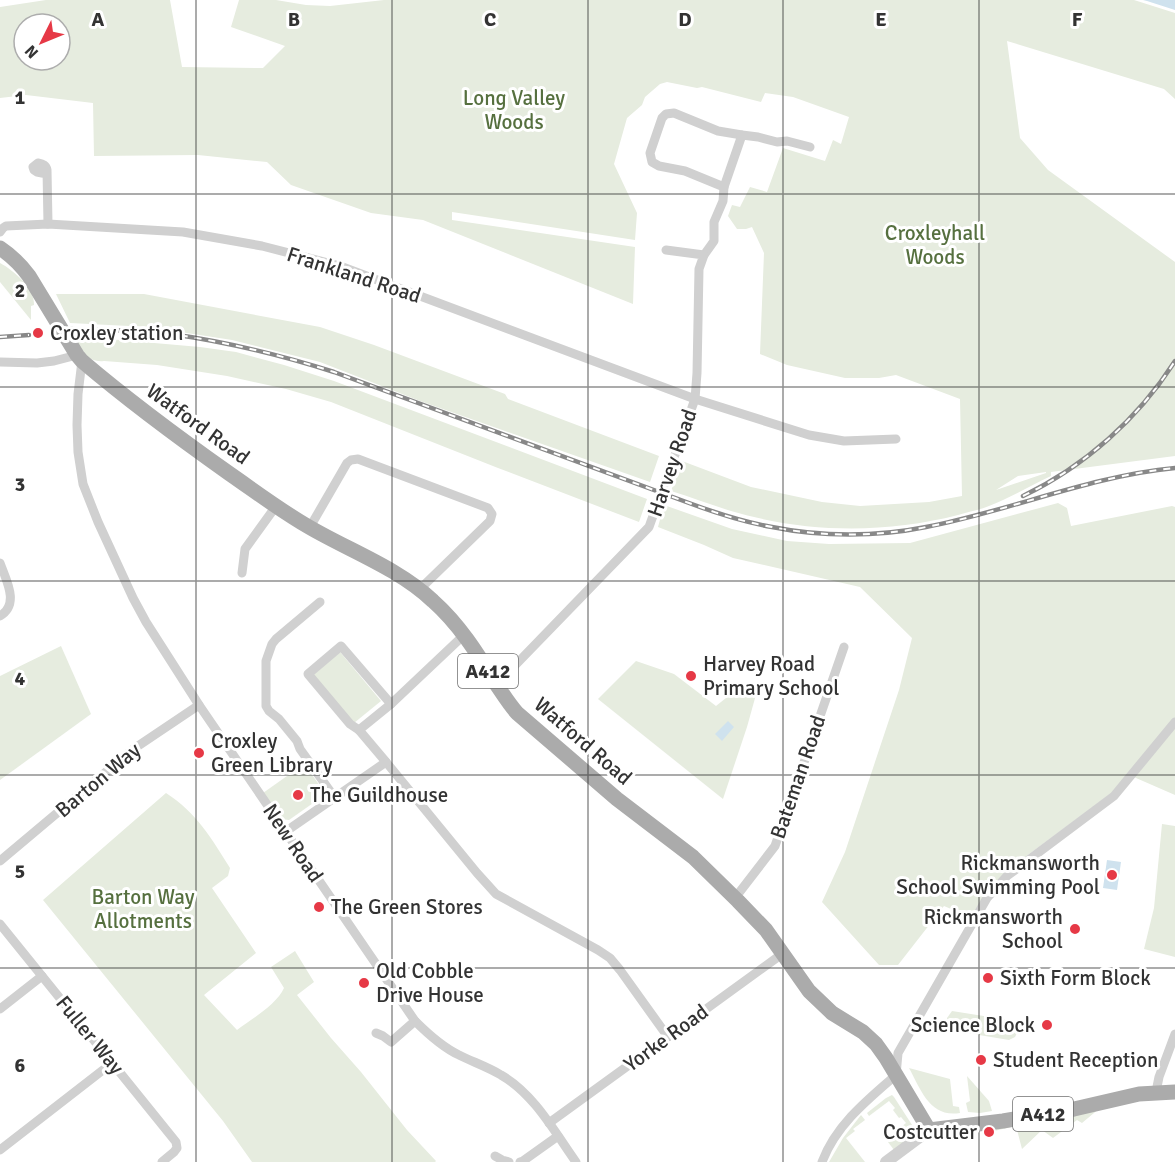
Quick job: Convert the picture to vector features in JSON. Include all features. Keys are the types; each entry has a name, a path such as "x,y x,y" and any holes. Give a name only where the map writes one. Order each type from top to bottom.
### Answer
{"main road":[{"name":"Watford Road","path":"0,248 22,266 79,358 129,401 276,506 420,589 453,620 512,707 526,722 617,799 693,857 766,930 809,991 832,1013 863,1032 876,1044 929,1130"},
{"name":"A412","path":"1156,1092 1175,1098"},
{"name":"A412","path":"929,1130 1003,1121 1138,1094 1175,1092"}],"street":[{"path":"724,187 685,171 659,166 651,159 650,153 661,121 666,114 674,113 718,131 758,136 777,142 787,141 810,147"},
{"name":"Harvey Road","path":"497,684 649,527 695,399 699,268 704,255 714,241 714,222 723,201 724,187 742,135"},
{"path":"47,174 48,224"},
{"name":"Frankland Road","path":"0,232 6,226 48,224 183,232 262,246 340,266 695,399 809,435 844,441 896,439"},
{"path":"666,250 704,255"},
{"path":"0,362 37,363 79,358"},
{"name":"New Road","path":"79,358 77,425 83,483 89,502 141,614 199,705 415,1021 438,1042 456,1054 500,1075 515,1085 534,1103 576,1162"},
{"path":"310,527 347,463 358,459 488,508 492,514 490,521 420,589"},
{"path":"242,573 245,549 276,506"},
{"path":"0,563 12,599 9,609 0,616"},
{"path":"320,602 272,644 266,661 266,706 297,741 300,749 335,798"},
{"path":"359,730 391,704 464,635"},
{"path":"391,704 341,646 308,674 350,724 359,730 496,894 610,958 668,1037"},
{"name":"Bateman Road","path":"735,898 775,846 844,647"},
{"name":"Barton Way","path":"0,861 132,750 199,705"},
{"path":"822,1162 832,1142 855,1112 896,1075 898,1053 987,898 1006,876 1114,796 1175,722"},
{"path":"285,832 386,762"},
{"name":"Fuller Way","path":"0,924 176,1142 177,1148 162,1162"},
{"name":"Yorke Road","path":"549,1123 782,954"},
{"path":"0,1009 42,975"},
{"path":"376,1033 391,1042 415,1021"},
{"path":"1156,1092 1159,1077 1175,1034"},
{"path":"0,1150 112,1063"},
{"path":"886,1162 929,1130"},
{"path":"520,1162 558,1136"},
{"path":"495,1156 509,1162"}],"green space":[{"path":"46,0 170,0 182,67 263,68 285,46 231,27 239,0 276,0 330,6 384,0 1134,0 1175,13 1175,99 1164,89 1007,41 1020,138 1048,170 1175,262 1175,456 1051,472 1051,476 981,509 930,521 873,528 787,524 731,511 671,491 682,461 751,487 822,502 860,506 929,502 962,496 960,399 896,375 879,378 845,378 787,365 760,354 764,253 752,227 737,229 728,216 732,205 740,207 750,187 767,192 783,148 825,161 833,140 841,144 849,117 793,97 765,93 761,102 702,87 667,82 660,84 645,97 642,105 627,118 614,164 637,213 635,240 452,212 452,220 635,247 633,304 423,220 371,213 291,185 267,162 198,155 94,156 93,103 26,95 0,98 0,7","holes":["1046,473 996,490 1018,476"]},
{"path":"0,263 17,275 31,292 34,305 31,306 31,320 0,282"},
{"path":"56,294 144,294 320,327 505,394 508,399 659,456 650,482 420,401 320,362 232,340 148,327 70,323"},
{"path":"74,336 200,347 236,352 284,365 334,381 647,499 639,522 331,402 227,376 157,365 93,360 85,354"},
{"path":"1058,503 1067,508 1071,526 1175,507 1175,795 1129,773 1113,792 1013,866 991,887 970,917 944,906 898,965 879,965 822,902 845,852 899,690 912,638 860,587 733,558 658,527 664,505 732,529 787,541 829,544 910,543"},
{"path":"61,646 91,714 0,780 0,676"},
{"path":"340,652 381,701 354,723 313,675"},
{"path":"636,661 674,674 716,706 741,686 757,691 723,799 598,699"},
{"path":"304,764 326,794 289,820 281,819 263,793"},
{"name":"Barton Way Allotments","path":"166,793 195,817 230,868 228,876 212,888 256,953 204,995 237,1030 264,1011 281,994 284,988 271,967 295,951 314,982 297,995 435,1162 252,1162 223,1121 43,900"},
{"path":"1162,824 1175,826 1175,957 1144,949 1154,908"},
{"path":"952,1011 1015,1021 1019,1029 1015,1037 1009,1040 953,1030 948,1025 947,1018"},
{"path":"909,1068 950,1079 953,1106 959,1107 960,1113 941,1111 934,1107 922,1093"},
{"path":"967,1076 989,1101 992,1111 968,1112 966,1103 970,1101"},
{"path":"892,1095 914,1128 908,1138 894,1150 888,1138 906,1123 901,1117 899,1118 889,1101 869,1116 867,1113"},
{"path":"1100,1108 1082,1123 1077,1120 1053,1138 1042,1130 1022,1149 1016,1126 994,1131 992,1127"},
{"path":"861,1115 865,1120 846,1138 865,1162 829,1162 843,1138"}],"water":[{"path":"1143,0 1175,0 1175,10 1147,1"},
{"path":"728,721 734,727 722,741 715,734"},
{"name":"Rickmansworth School Swimming Pool","path":"1107,860 1121,862 1117,890 1103,888"}],"railway":[{"path":"69,329 171,334 233,345 294,360 334,372 709,510 751,523 810,533 869,534 926,527 1112,478 1175,468"},
{"path":"0,337 29,335"},
{"path":"1023,496 1068,470 1108,439 1144,402 1175,361"}],"place":[{"name":"Croxley station","path":"38,333"},
{"name":"Harvey Road Primary School","path":"691,676"},
{"name":"Croxley Green Library","path":"199,753"},
{"name":"The Guildhouse","path":"298,795"},
{"name":"Rickmansworth School Swimming Pool","path":"1112,875"},
{"name":"The Green Stores","path":"319,907"},
{"name":"Rickmansworth School","path":"1075,929"},
{"name":"Sixth Form Block","path":"988,978"},
{"name":"Old Cobble Drive House","path":"364,983"},
{"name":"Science Block","path":"1047,1025"},
{"name":"Student Reception","path":"981,1060"},
{"name":"Costcutter","path":"989,1132"}],"park label":[{"name":"Long Valley Woods","path":"514,110"},
{"name":"Croxleyhall Woods","path":"935,245"}]}
